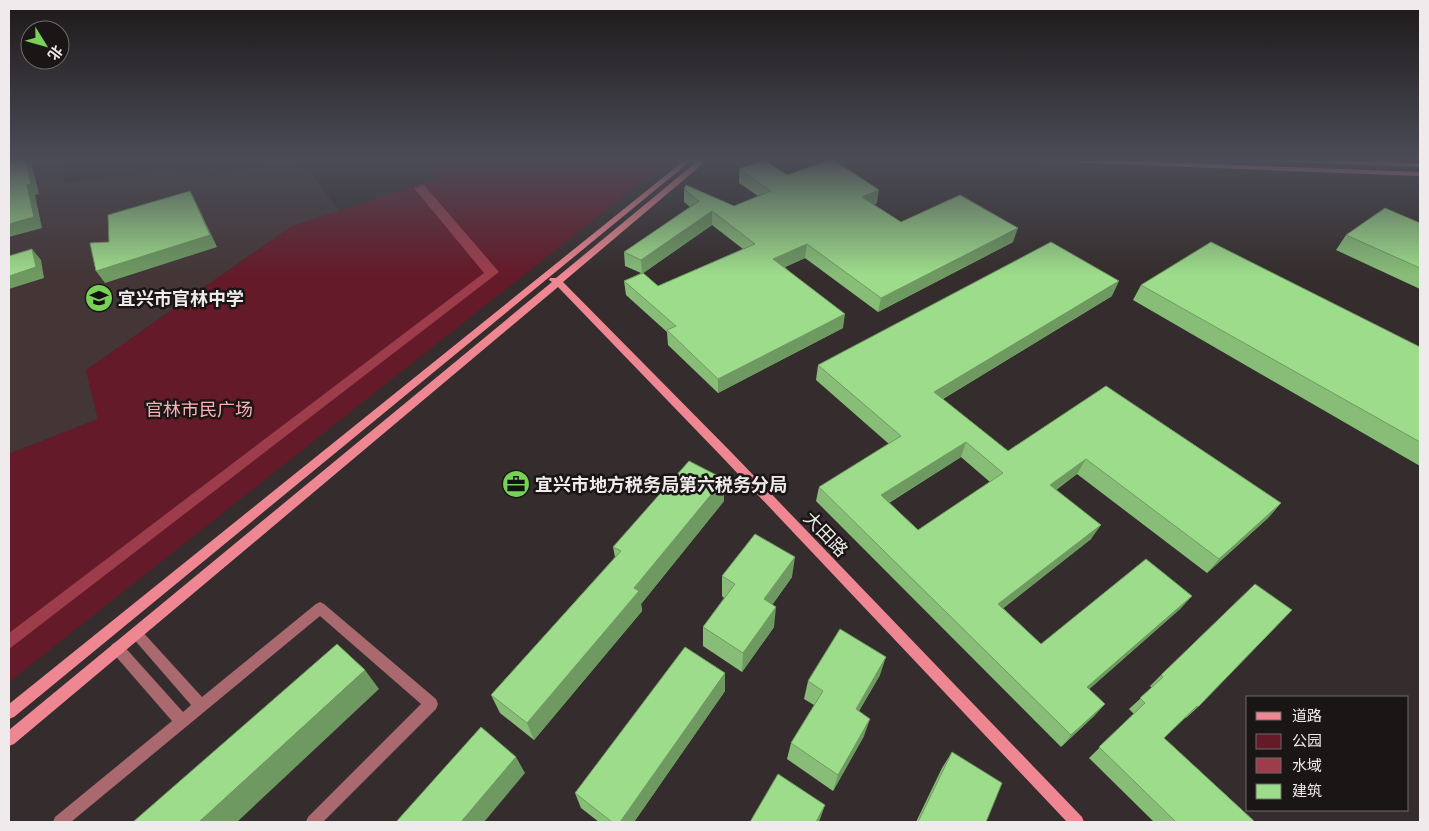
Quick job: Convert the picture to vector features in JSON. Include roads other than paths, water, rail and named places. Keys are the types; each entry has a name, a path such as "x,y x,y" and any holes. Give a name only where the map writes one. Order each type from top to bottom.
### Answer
{"main road":[{"path":"9,712 642,198"},
{"path":"9,739 659,198"},
{"name":"大田路","path":"545,276 558,282 727,455 1077,822"}],"lane":[{"path":"60,822 320,608 431,704 313,822"},
{"path":"136,633 201,706"},
{"path":"117,648 182,722"}],"water":[{"path":"422,198 435,198 499,272 9,649 9,633 484,273"}],"place":[{"name":"宜兴市官林中学","path":"99,298"},
{"name":"宜兴市地方税务局第六税务分局","path":"516,484"}],"park label":[{"name":"官林市民广场","path":"199,409"}]}
